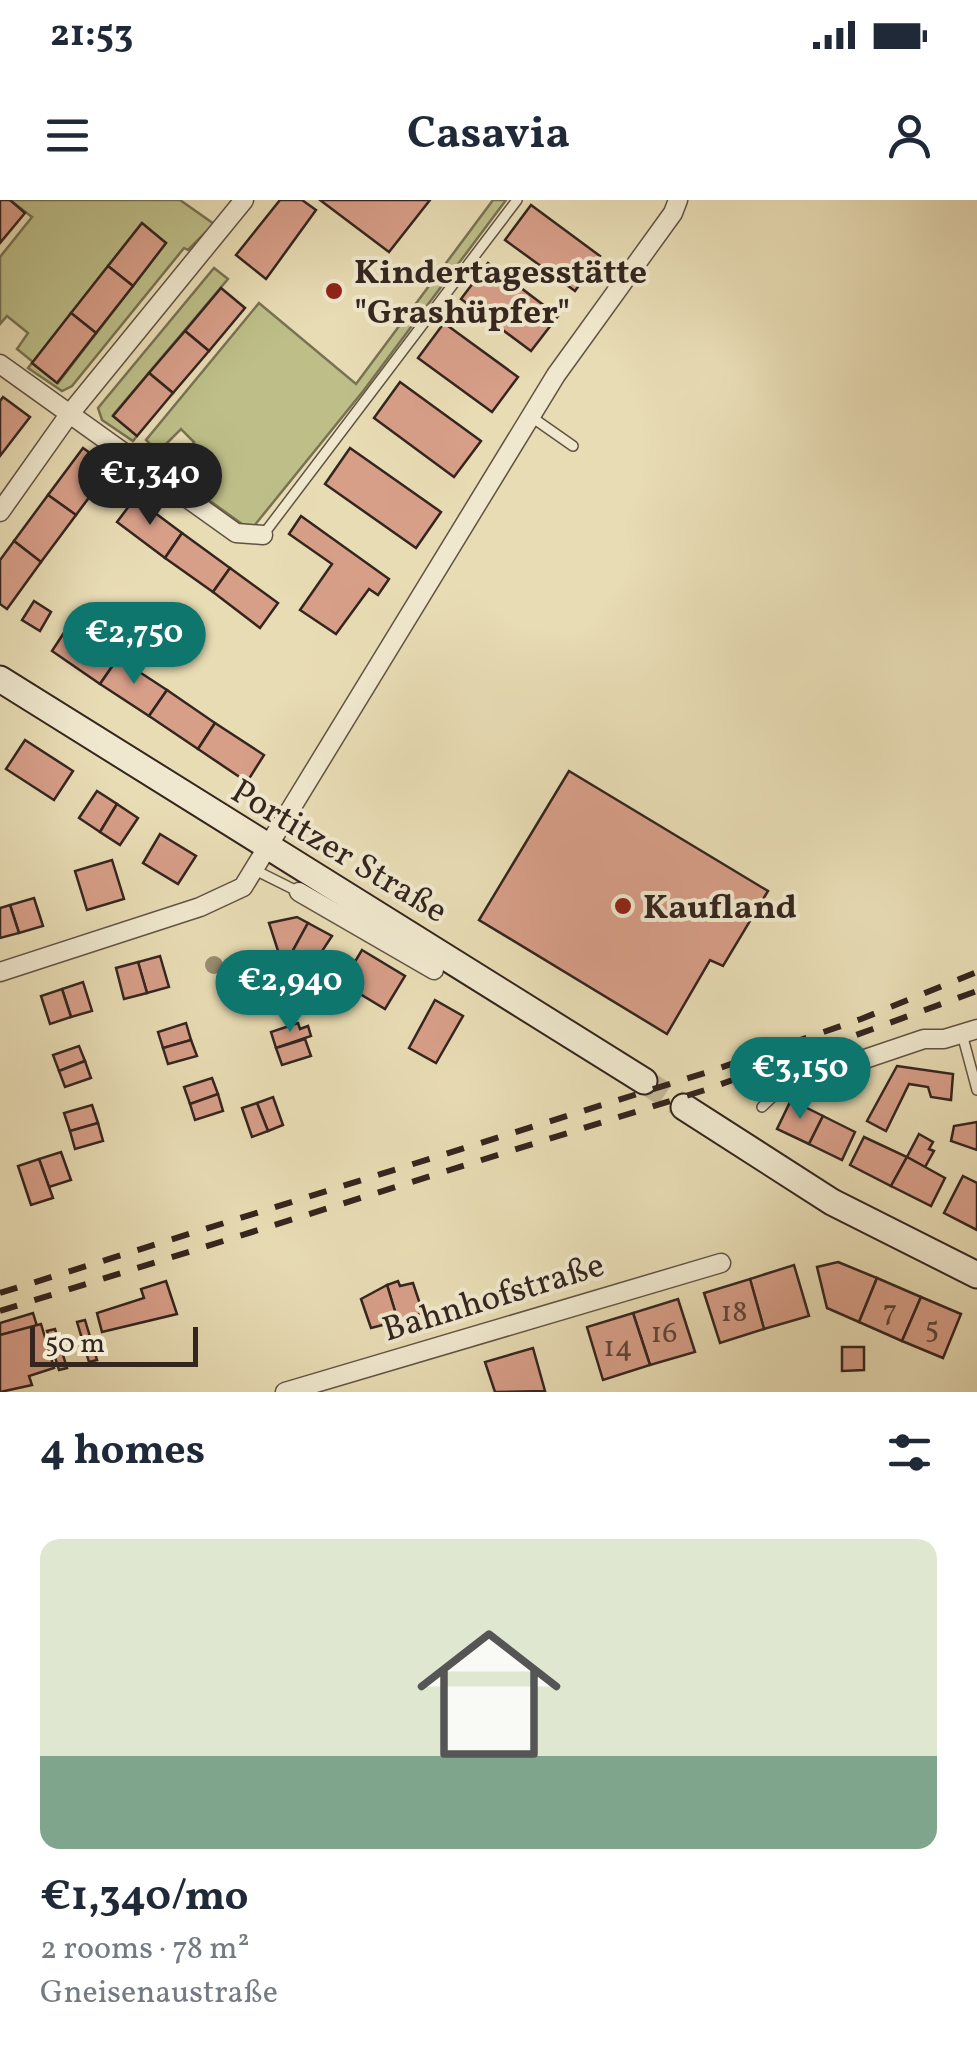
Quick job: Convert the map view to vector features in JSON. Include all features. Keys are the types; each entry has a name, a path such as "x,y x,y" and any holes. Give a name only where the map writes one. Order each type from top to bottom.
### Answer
{"main road":[{"name":"Portitzer Straße","path":"0,679 262,860 485,980 644,1082"},
{"path":"684,1108 832,1202 977,1275"}],"street":[{"path":"0,512 68,416 244,200"},
{"path":"0,972 200,906 243,887 556,375 673,213 678,200"},
{"path":"0,364 236,533 264,535"},
{"path":"300,892 434,970"},
{"path":"782,1087 924,1039 970,1031"},
{"name":"Bahnhofstraße","path":"285,1392 720,1262"}],"lane":[{"path":"264,535 517,200"},
{"path":"533,418 573,446"},
{"path":"262,860 300,892"},
{"path":"970,1031 977,1090"},
{"path":"762,1107 782,1087"}],"green space":[{"path":"10,200 180,200 214,224 188,250 184,248 72,386 62,391 28,368 32,363 58,383 166,243 141,224 33,362 17,349 28,333 7,316 0,324 0,257 32,217"},
{"path":"493,200 506,200 364,390 254,526 242,524 171,473 194,442 181,429 158,452 146,440 259,303 356,384"},
{"path":"214,268 228,279 113,415 137,436 133,441 102,420 98,408"}],"building":[{"path":"0,200 10,200 25,213 0,243"},
{"path":"280,200 302,200 316,210 266,279 236,255"},
{"path":"320,200 430,200 389,252"},
{"path":"531,205 600,256 575,291 505,240"},
{"path":"142,223 166,243 133,286 108,266"},
{"path":"488,263 558,316 531,351 461,299"},
{"path":"108,266 133,286 96,333 71,313"},
{"path":"221,288 245,308 209,351 185,331"},
{"path":"71,313 96,333 57,383 32,363"},
{"path":"444,323 518,377 492,412 418,358"},
{"path":"185,331 209,351 173,393 149,373"},
{"path":"149,373 173,393 137,436 113,416"},
{"path":"400,382 481,441 454,477 374,418"},
{"path":"3,397 30,417 0,456 0,401"},
{"path":"83,448 111,468 76,515 48,495"},
{"path":"350,448 441,512 416,548 325,484"},
{"path":"48,495 76,515 41,562 14,541"},
{"path":"135,498 182,533 165,558 117,522"},
{"path":"301,516 389,579 378,595 369,589 336,634 300,610 332,564 289,534"},
{"path":"182,533 230,568 213,592 165,558"},
{"path":"14,541 41,562 7,609 0,604 0,560"},
{"path":"230,568 278,603 260,628 213,592"},
{"path":"34,601 51,612 40,631 22,620"},
{"path":"69,625 118,658 100,684 52,651"},
{"path":"118,658 167,690 149,716 100,684"},
{"path":"167,690 215,723 198,749 149,716"},
{"path":"215,723 264,755 247,782 198,749"},
{"path":"25,740 73,771 54,800 6,769"},
{"name":"Kaufland","path":"569,771 768,891 723,966 710,960 667,1034 479,920"},
{"path":"97,791 117,804 100,832 79,818"},
{"path":"117,804 138,818 120,845 100,832"},
{"path":"160,834 196,856 178,884 143,863"},
{"path":"112,860 124,899 87,910 75,871"},
{"path":"34,898 43,926 19,933 10,905"},
{"path":"10,905 19,933 0,938 0,908"},
{"path":"297,917 308,923 291,954 280,957 269,923"},
{"path":"308,923 332,936 313,965 291,954"},
{"path":"362,950 405,976 385,1009 342,983"},
{"path":"160,956 169,987 147,993 138,962"},
{"path":"138,962 147,993 124,999 116,968"},
{"path":"83,982 92,1011 71,1017 62,989"},
{"path":"62,989 71,1017 50,1024 41,996"},
{"path":"435,1000 463,1016 436,1063 409,1048"},
{"path":"186,1023 191,1040 163,1048 158,1032"},
{"path":"298,1023 300,1029 308,1026 311,1036 276,1048 271,1032"},
{"path":"305,1039 311,1056 282,1065 276,1048"},
{"path":"191,1040 197,1056 168,1064 163,1048"},
{"path":"79,1046 85,1061 59,1071 53,1055"},
{"path":"85,1061 91,1078 65,1087 59,1071"},
{"path":"897,1066 953,1074 951,1100 931,1097 928,1087 909,1084 886,1131 867,1121"},
{"path":"212,1078 218,1094 190,1104 184,1087"},
{"path":"218,1094 223,1111 195,1120 190,1104"},
{"path":"273,1097 283,1125 268,1131 257,1103"},
{"path":"791,1100 823,1116 809,1144 777,1129"},
{"path":"257,1103 268,1131 252,1137 242,1108"},
{"path":"92,1105 98,1123 70,1131 64,1113"},
{"path":"823,1116 855,1132 842,1160 809,1144"},
{"path":"977,1122 977,1150 951,1141 954,1126"},
{"path":"98,1123 103,1141 75,1149 70,1131"},
{"path":"919,1134 933,1142 929,1149 934,1151 925,1167 907,1157"},
{"path":"864,1137 907,1157 891,1186 850,1165"},
{"path":"61,1152 71,1180 49,1187 39,1159"},
{"path":"907,1157 945,1178 931,1206 891,1186"},
{"path":"39,1159 53,1198 31,1205 18,1166"},
{"path":"963,1176 977,1183 977,1230 944,1213"},
{"path":"838,1262 877,1278 859,1322 827,1308 817,1267"},
{"path":"794,1265 809,1316 764,1329 750,1279"},
{"path":"877,1278 921,1297 902,1341 859,1322"},
{"path":"750,1279 764,1329 720,1343 704,1293"},
{"path":"166,1281 177,1314 102,1332 97,1313 144,1298 141,1289"},
{"path":"398,1281 400,1286 413,1283 423,1313 398,1321 387,1285"},
{"path":"387,1285 398,1321 371,1328 361,1299"},
{"path":"921,1297 961,1314 943,1358 902,1341"},
{"path":"678,1299 695,1352 650,1365 633,1313"},
{"path":"33,1313 37,1326 0,1335 0,1323"},
{"path":"633,1313 650,1365 603,1380 587,1327"},
{"path":"85,1320 97,1360 89,1362 77,1322"},
{"path":"41,1324 54,1368 29,1376 32,1385 0,1392 0,1335"},
{"path":"55,1329 67,1368 59,1370 47,1331"},
{"path":"842,1347 864,1347 864,1370 842,1371"},
{"path":"533,1348 545,1391 495,1392 485,1362"}],"tunnel":[{"path":"644,1081 684,1107"}],"railway":[{"path":"0,1293 711,1071 861,1019 977,972"},
{"path":"0,1311 705,1090 977,991"}],"place":[{"name":"Kindertagesstätte \"Grashüpfer\"","path":"334,291"},
{"name":"Kaufland","path":"623,906"}]}
